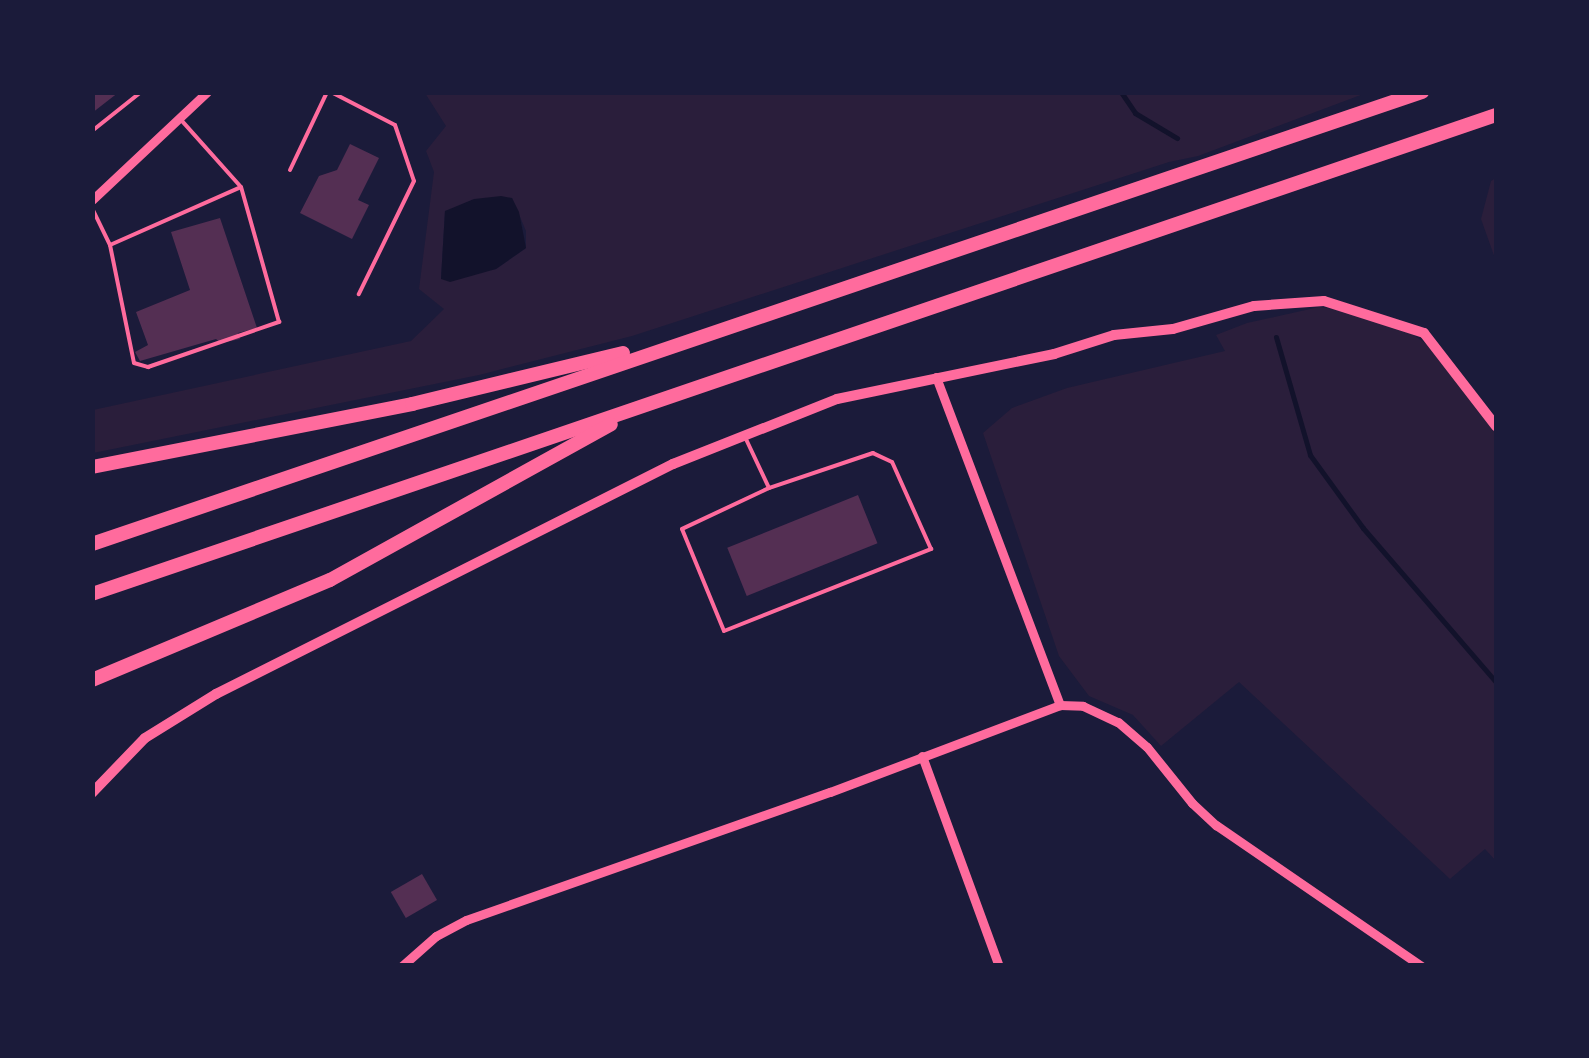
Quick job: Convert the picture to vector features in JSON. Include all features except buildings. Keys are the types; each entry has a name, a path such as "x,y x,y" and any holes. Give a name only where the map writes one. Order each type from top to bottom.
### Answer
{"highway":[{"path":"92,544 1422,92"},
{"path":"92,594 1496,115"},
{"path":"92,467 412,404 701,335"},
{"path":"92,680 330,580 639,407"}],"street":[{"path":"92,204 208,92"},
{"path":"92,793 145,738 216,694 743,433 837,399 1054,354 1114,336 1173,329 1254,306 1324,301 1424,333 1496,426"},
{"path":"936,377 1060,704"},
{"path":"402,966 436,936 466,920 1060,704 1083,706 1118,722 1148,747 1192,804 1216,825 1421,966"},
{"path":"922,756 1000,966"}],"lane":[{"path":"92,130 140,92"},
{"path":"290,170 329,92 395,125 414,181 359,294"},
{"path":"92,204 110,244 134,363 148,367 279,322 242,187 179,117"},
{"path":"110,244 242,187"},
{"path":"743,433 768,488"},
{"path":"873,453 892,462 930,549 724,631 682,529 768,488 873,453"}],"shaded area":[{"path":"425,93 1366,93 1198,156 1169,162 632,336 479,375 93,453 93,410 411,341 444,309 419,289 434,172 426,151 446,126","holes":["512,198 526,231 526,248 496,269 441,279 445,211"]},
{"path":"1496,178 1496,261 1481,219 1491,181"},
{"path":"512,198 519,212 526,248 496,269 450,282 441,279 445,211 474,199"},
{"path":"1319,307 1350,311 1412,334 1437,351 1496,422 1496,861 1485,849 1450,879 1239,682 1161,746 1133,715 1089,696 1059,656 983,433 1012,408 1067,388 1225,351 1216,335 1247,323"}],"waterway":[{"path":"1121,92 1135,113 1177,138"},
{"path":"1276,337 1310,455 1363,528 1496,682"}]}
